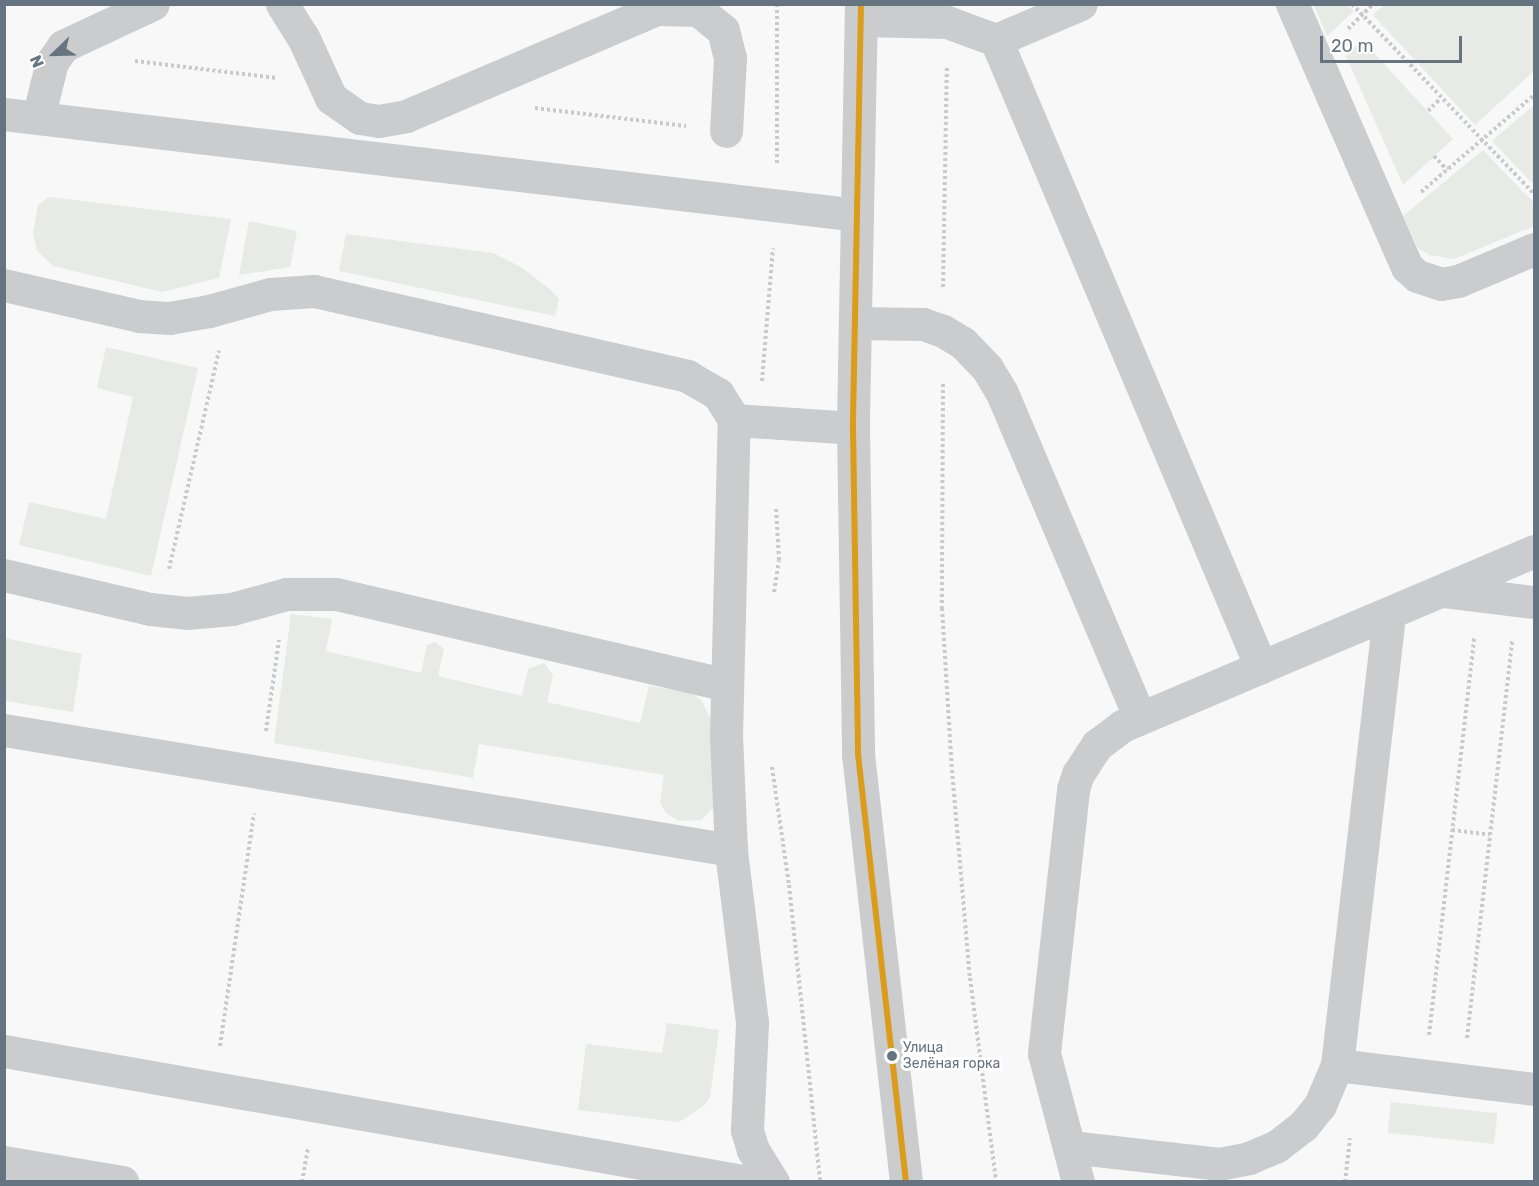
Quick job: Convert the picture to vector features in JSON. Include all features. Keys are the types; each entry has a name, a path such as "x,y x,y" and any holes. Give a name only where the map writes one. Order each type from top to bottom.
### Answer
{"street":[{"path":"38,118 52,62 63,46 153,4"},
{"path":"282,4 303,37 322,83 331,98 360,118 379,122 406,116 663,7 698,10 723,30 730,58 726,130"},
{"path":"906,1182 858,754 853,428 861,12 947,22 996,40 1081,4"},
{"path":"1292,4 1385,223 1407,267 1417,276 1441,284 1458,281 1534,249"},
{"path":"996,40 1261,667"},
{"path":"4,114 857,215"},
{"path":"4,285 139,316 189,316 270,294 314,291 675,373 702,382 747,421 853,428"},
{"path":"855,323 922,324 943,331 975,355 1002,393 1140,718"},
{"path":"747,421 727,685 731,850 752,1022 747,1130 753,1150 773,1182"},
{"path":"1078,1182 1070,1147 1050,1084 1044,1053 1073,789 1083,764 1097,745 1140,718 1534,551"},
{"path":"4,575 159,611 211,612 286,594 336,594 727,685"},
{"path":"1441,591 1526,601"},
{"path":"1070,1147 1220,1164 1249,1158 1277,1146 1303,1126 1320,1105 1337,1065 1389,613"},
{"path":"4,730 731,850"},
{"path":"4,1051 749,1182"},
{"path":"1337,1065 1534,1089"},
{"path":"4,1161 122,1182"}],"path":[{"path":"747,421 778,205 777,4"},
{"path":"1352,4 1534,194"},
{"path":"947,22 942,608 951,759 969,967 996,1182"},
{"path":"127,60 322,83"},
{"path":"1385,223 1534,95"},
{"path":"1428,111 1441,98"},
{"path":"530,107 726,130"},
{"path":"1434,156 1447,170"},
{"path":"159,611 230,304"},
{"path":"774,595 779,550 775,499"},
{"path":"214,1088 286,594"},
{"path":"1424,1076 1478,595"},
{"path":"1462,1080 1490,835 1526,601"},
{"path":"771,763 789,885 820,1182"},
{"path":"1452,830 1490,835"}],"shaded area":[{"path":"1314,5 1347,5 1354,11 1327,36"},
{"path":"1384,5 1534,5 1534,71 1475,125 1373,15"},
{"path":"1362,40 1453,139 1403,185 1346,56"},
{"path":"1534,105 1534,185 1492,141"},
{"path":"1483,150 1534,203 1534,226 1454,259 1429,255 1418,248 1403,216"},
{"path":"49,197 231,219 219,278 162,292 53,266 37,251 33,234 38,205"},
{"path":"249,221 297,231 290,267 239,275"},
{"path":"346,234 493,253 521,267 551,290 559,299 555,316 339,271"},
{"path":"106,347 198,368 151,576 19,545 29,502 106,519 133,397 97,388"},
{"path":"291,614 332,619 326,651 421,673 427,645 435,642 444,649 438,676 522,696 528,669 544,663 553,675 547,702 640,723 649,686 692,693 702,701 713,724 715,806 701,820 679,821 666,813 660,803 664,775 479,744 473,778 274,743"},
{"path":"4,638 82,654 73,712 5,701"},
{"path":"667,1023 719,1030 710,1097 705,1105 679,1122 578,1110 586,1044 662,1053"},
{"path":"1391,1102 1497,1113 1494,1144 1388,1133"}],"transit line":[{"path":"861,4 853,428 858,754 906,1182"}],"place":[{"name":"Улица Зелёная горка","path":"892,1056"}]}
